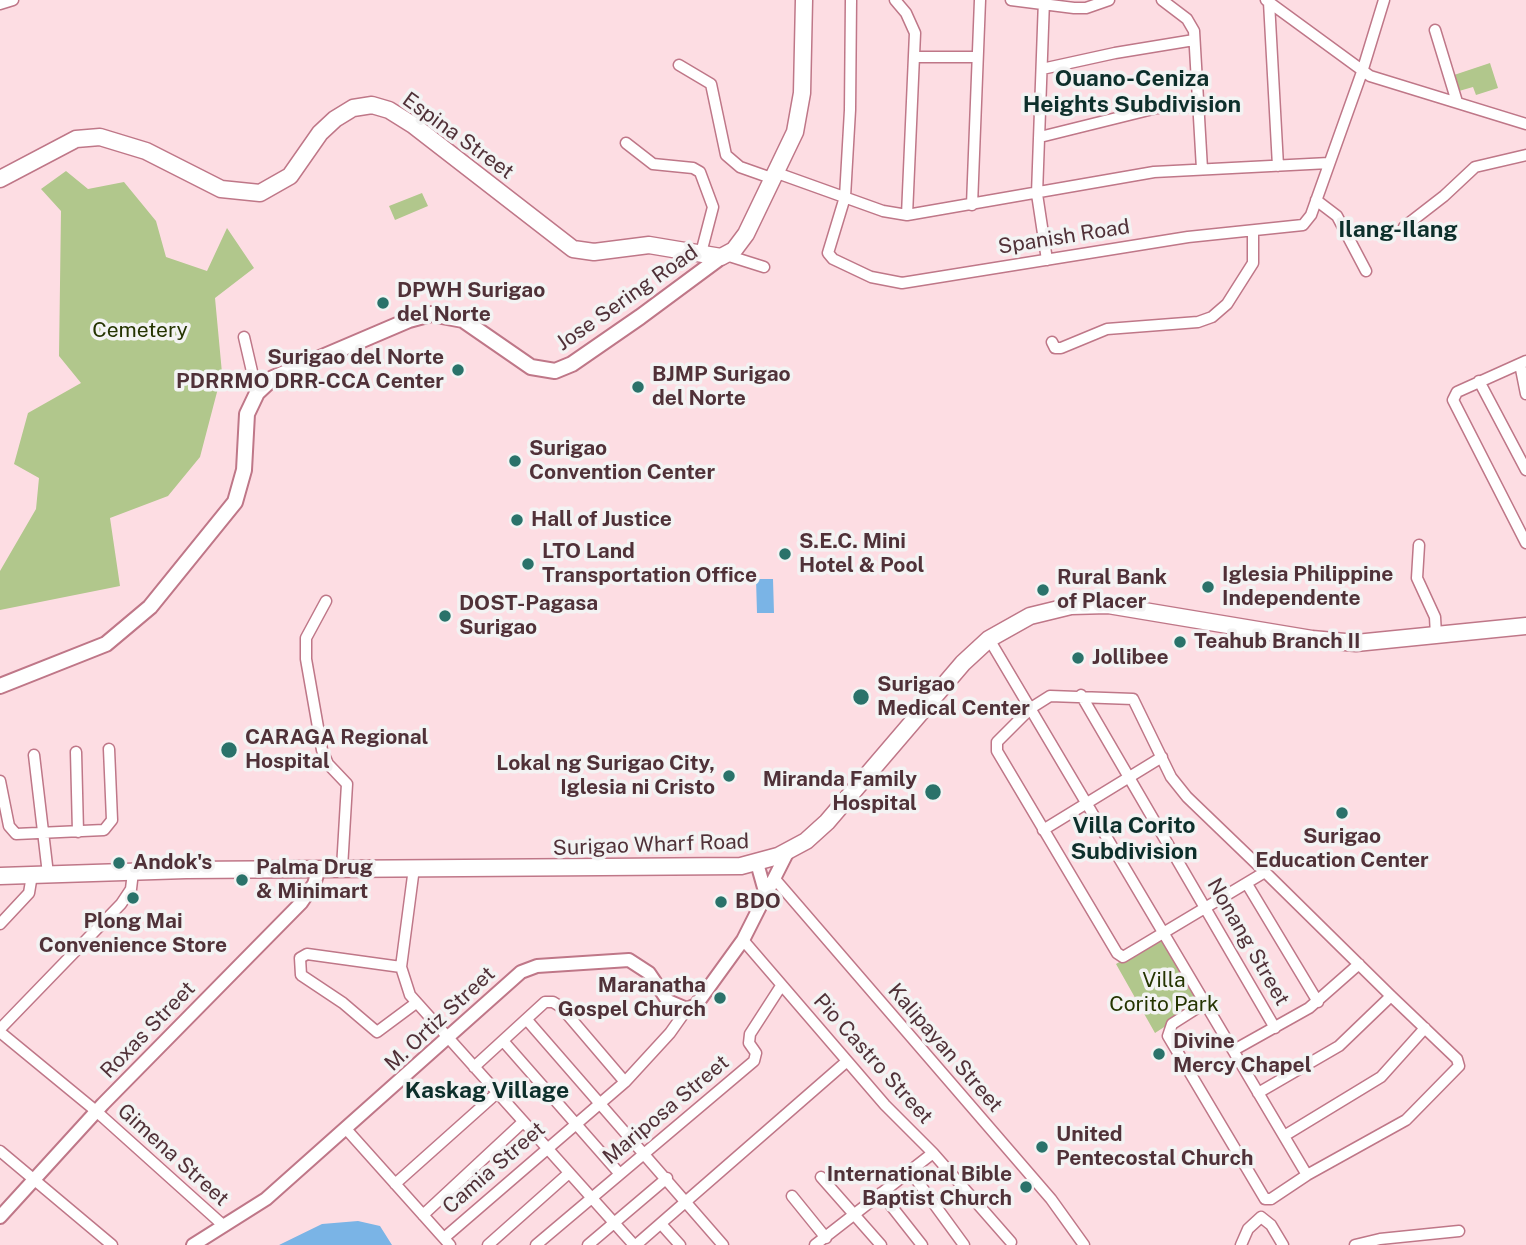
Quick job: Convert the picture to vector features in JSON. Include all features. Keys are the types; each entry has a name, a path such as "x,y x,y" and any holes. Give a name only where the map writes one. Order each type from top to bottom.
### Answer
{"main road":[{"path":"723,256 746,234 792,141 799,113 804,0"},
{"name":"Espina Street","path":"0,179 76,139 100,137 146,151 221,189 260,193 290,176 320,133 335,119 354,108 372,105 389,110 413,125 573,249 594,252 649,245 723,256"},
{"name":"Jose Sering Road","path":"257,393 273,379 315,359 409,320 431,314 463,320 531,368 555,372 572,364 723,256"},
{"path":"0,685 106,644 137,621 172,582 235,502 244,470 245,425 257,393"},
{"name":"Surigao Wharf Road","path":"0,876 414,868 694,869 757,863 787,853 806,841 827,822 963,663 989,639 1030,616 1089,605 1129,608 1336,642 1377,642 1526,626"}],"street":[{"path":"0,4 13,0"},
{"path":"845,197 850,110 851,0"},
{"path":"895,0 912,23 914,57 908,215"},
{"path":"972,205 980,0"},
{"path":"1011,0 1086,8 1109,0"},
{"path":"1162,0 1192,25 1202,169"},
{"name":"Spanish Road","path":"845,197 828,253 832,259 871,276 895,282 916,282 1188,237 1303,225 1316,200 1362,72 1384,0"},
{"path":"1267,1 1362,72 1526,124"},
{"path":"1267,1 1278,166"},
{"path":"1043,2 1037,194 1047,260"},
{"path":"1435,30 1457,102"},
{"path":"1042,69 1194,40"},
{"path":"914,57 977,57"},
{"path":"678,65 711,83 726,155 740,167 908,215 1154,172 1329,163"},
{"path":"1040,137 1157,107 1199,107"},
{"path":"626,143 657,166 693,168 700,172 713,207 701,253"},
{"path":"1404,227 1475,167 1526,155"},
{"path":"1316,200 1337,216 1366,271"},
{"path":"1052,342 1055,348 1061,348 1107,330 1198,322 1212,317 1227,304 1253,263 1253,231"},
{"path":"723,256 764,267"},
{"path":"243,337 257,393"},
{"path":"1526,394 1523,362 1457,392 1453,403 1523,530 1526,543"},
{"path":"1479,382 1526,470"},
{"path":"1419,545 1416,578 1433,612 1436,635"},
{"path":"326,601 306,638 306,652 322,750 328,764 347,784 342,869"},
{"path":"989,639 1307,1175"},
{"path":"1205,1003 1172,1024 1168,1036 1262,1196 1271,1199 1307,1175 1415,1114 1457,1069 1457,1059 1187,797 1162,757 1136,701 1130,698 1081,695 1050,696 1031,708 1000,737 995,747 1119,955 1126,957 1265,873"},
{"name":"Nonang Street","path":"1081,695 1275,1028"},
{"path":"0,781 12,832 43,835 104,830 112,820 109,749"},
{"path":"76,752 78,832"},
{"path":"0,924 29,893 40,875 43,835 34,755"},
{"path":"1043,830 1162,757"},
{"path":"687,1009 702,998 743,940 787,853"},
{"path":"757,863 766,895"},
{"path":"414,868 401,967 405,986 416,1003 635,1245 662,1225 846,1062"},
{"name":"Roxas Street","path":"0,1217 36,1181 96,1111 301,903 314,884 318,869"},
{"path":"0,1030 121,904 131,889 132,872"},
{"name":"Kalipayan Street","path":"774,878 1046,1193 1084,1245"},
{"path":"1247,884 1318,1002"},
{"name":"Pio Castro Street","path":"743,940 846,1062 933,1153 814,1245"},
{"path":"401,967 307,954 300,958 301,975 343,1003 377,1032 416,1003"},
{"name":"M. Ortiz Street","path":"193,1245 266,1199 449,1039 513,978 537,966 629,960 649,973 668,1001 687,1009"},
{"path":"1234,1051 1318,1002 1359,964"},
{"name":"Mariposa Street","path":"536,1245 754,1061 756,1053 748,1038 781,986"},
{"path":"1258,1093 1349,1038 1391,996"},
{"path":"474,1068 545,1002 553,1002 561,1007 625,1082"},
{"name":"Camia Street","path":"447,1241 546,1147 625,1082 670,1033 687,1009"},
{"path":"527,1020 723,1245"},
{"path":"1284,1136 1381,1077 1426,1028"},
{"name":"Gimena Street","path":"0,1030 96,1111 223,1226"},
{"path":"504,1042 619,1173"},
{"path":"395,1184 497,1093"},
{"path":"423,1215 523,1122"},
{"path":"347,1130 447,1241"},
{"path":"0,1151 112,1245"},
{"path":"933,1153 1011,1242"},
{"path":"910,1171 964,1245"},
{"path":"488,1245 569,1172"},
{"path":"821,1177 855,1212 881,1245"},
{"path":"588,1245 667,1178"},
{"path":"881,1194 922,1245"},
{"path":"792,1196 826,1238"},
{"path":"1241,1245 1248,1229 1261,1217 1271,1225 1283,1245"},
{"path":"662,1225 680,1245"},
{"path":"1355,1245 1380,1239 1459,1231"}],"green space":[{"path":"1490,63 1498,88 1476,95 1473,87 1459,91 1454,75"},
{"name":"Cemetery","path":"66,171 88,189 124,182 156,221 166,257 207,271 227,228 254,268 215,298 222,373 200,457 168,496 110,518 120,586 0,610 0,571 36,509 39,478 14,464 28,413 81,383 59,356 61,211 41,189"},
{"path":"422,193 428,206 395,220 389,206"},
{"name":"Villa Corito Park","path":"1163,937 1201,1003 1155,1033 1116,964"}],"water":[{"path":"756,579 773,579 774,613 757,613"},
{"path":"358,1221 380,1226 392,1245 279,1245 322,1224"}],"place":[{"name":"DPWH Surigao del Norte","path":"383,303"},
{"name":"Surigao del Norte PDRRMO DRR-CCA Center","path":"458,370"},
{"name":"BJMP Surigao del Norte","path":"638,387"},
{"name":"Surigao Convention Center","path":"515,461"},
{"name":"Hall of Justice","path":"517,520"},
{"name":"S.E.C. Mini Hotel & Pool","path":"785,554"},
{"name":"LTO Land Transportation Office","path":"528,564"},
{"name":"Iglesia Philippine Independente","path":"1208,587"},
{"name":"Rural Bank of Placer","path":"1043,590"},
{"name":"DOST-Pagasa Surigao","path":"445,616"},
{"name":"Teahub Branch II","path":"1180,642"},
{"name":"Jollibee","path":"1078,658"},
{"name":"Surigao Medical Center","path":"861,697"},
{"name":"CARAGA Regional Hospital","path":"229,750"},
{"name":"Lokal ng Surigao City, Iglesia ni Cristo","path":"729,776"},
{"name":"Miranda Family Hospital","path":"933,792"},
{"name":"Surigao Education Center","path":"1342,813"},
{"name":"Andok's","path":"119,863"},
{"name":"Palma Drug & Minimart","path":"242,880"},
{"name":"Plong Mai Convenience Store","path":"133,898"},
{"name":"BDO","path":"721,902"},
{"name":"Maranatha Gospel Church","path":"720,998"},
{"name":"Divine Mercy Chapel","path":"1159,1054"},
{"name":"United Pentecostal Church","path":"1042,1147"},
{"name":"International Bible Baptist Church","path":"1026,1187"}],"district":[{"name":"Ouano-Ceniza Heights Subdivision","path":"1132,92"},
{"name":"Ilang-Ilang","path":"1398,230"},
{"name":"Villa Corito Subdivision","path":"1134,839"},
{"name":"Kaskag Village","path":"487,1091"}]}
